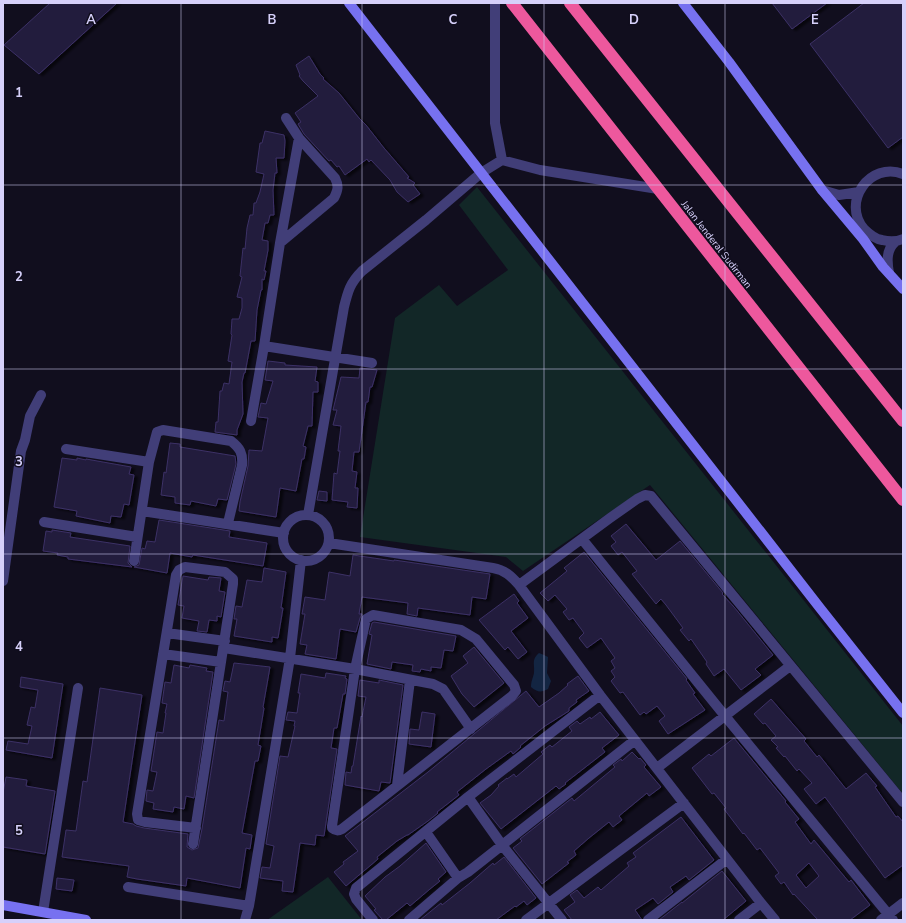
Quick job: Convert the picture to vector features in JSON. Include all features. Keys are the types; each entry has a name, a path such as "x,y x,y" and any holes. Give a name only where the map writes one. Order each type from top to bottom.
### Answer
{"highway":[{"name":"Jalan Jenderal Sudirman","path":"512,3 903,500"},
{"path":"570,3 903,421"}],"street":[{"path":"349,3 903,713"},
{"path":"494,3 496,123 502,160"},
{"path":"683,3 729,62 822,190 903,289"},
{"path":"280,243 334,198 338,188 338,183 335,178 299,138 286,118"},
{"path":"250,421 299,138"},
{"path":"308,515 344,307 353,280 362,271 481,173 502,160 540,170 658,189"},
{"path":"899,240 878,239 868,233 860,225 856,214 856,203 859,192 865,182 875,175 886,172 898,172 903,174"},
{"path":"822,190 839,194 859,192"},
{"path":"889,273 888,256 891,246 899,240"},
{"path":"264,346 372,363"},
{"path":"3,581 21,451 30,416 41,395"},
{"path":"134,561 149,462 157,432 159,431 163,430 231,441 236,445 242,455 242,465 228,523"},
{"path":"66,449 149,462"},
{"path":"519,585 637,499 645,495 651,496 903,802"},
{"path":"142,511 228,523 284,533"},
{"path":"300,515 308,515 316,517 327,527 329,543 326,550 315,559 301,560 289,553 283,539 284,533 287,524 293,519 300,515"},
{"path":"44,522 137,537"},
{"path":"582,539 888,918 903,904"},
{"path":"329,543 499,569 508,573 519,585 600,694 760,903 775,920"},
{"path":"245,920 249,906 290,658 301,560"},
{"path":"194,844 233,579 225,572 184,567 179,570 176,575 137,814 138,820 145,822 196,828"},
{"path":"373,615 460,630 470,634 476,639 514,685 516,691 512,696 471,729 338,831 332,828 355,669 366,619 373,615"},
{"path":"167,633 439,686 443,689 471,729"},
{"path":"163,654 221,662"},
{"path":"657,768 790,666"},
{"path":"397,785 410,680"},
{"path":"43,912 78,688"},
{"path":"373,920 356,899 354,894 356,888 468,797 600,694"},
{"path":"409,920 458,878 468,872 635,740"},
{"path":"468,797 502,845 562,920"},
{"path":"526,920 684,803"},
{"path":"426,832 458,878"},
{"path":"648,920 727,859"},
{"path":"128,887 249,906"},
{"path":"739,920 760,903"},
{"path":"3,905 86,920"}],"green space":[{"path":"477,187 903,726 903,794 650,485 523,571 506,557 360,537 395,318 439,285 457,306 508,270 459,205"},
{"path":"328,877 362,920 267,920 270,918"}],"water":[{"path":"539,653 548,657 547,673 551,681 548,689 543,691 537,691 531,687 534,673 534,660"}],"building":[{"path":"50,3 117,3 39,74 4,45"},
{"path":"772,3 827,3 792,29"},
{"path":"864,3 903,3 903,137 888,148 810,44"},
{"path":"309,56 324,78 323,79 339,93 409,177 407,178 415,183 413,185 420,194 408,202 397,192 390,180 371,160 369,162 367,159 345,175 339,166 337,167 331,160 329,161 304,134 298,124 301,122 295,113 318,96 299,76 300,75 296,65"},
{"path":"265,131 284,135 284,158 276,158 277,173 275,173 273,190 274,215 270,215 268,223 265,223 262,240 268,241 264,271 266,271 264,280 262,279 262,290 257,310 255,341 251,341 242,382 243,414 237,430 237,435 215,432 216,422 218,422 220,391 222,391 224,383 229,384 232,362 228,361 232,335 232,319 239,319 242,308 242,298 237,297 242,277 240,276 243,248 245,249 250,215 253,215 254,203 256,203 260,192 264,174 256,172 260,143 262,143"},
{"path":"268,361 285,363 285,365 317,367 315,381 318,382 318,392 313,392 312,426 308,426 303,446 306,447 304,459 302,459 296,491 280,488 276,517 239,511 248,466 249,450 262,451 268,418 258,417 261,403 266,404 273,381 265,380"},
{"path":"360,368 377,370 372,387 370,387 368,402 366,402 359,452 354,452 352,471 357,472 355,488 358,488 357,508 347,507 348,502 332,500 334,473 337,474 340,451 338,451 341,426 333,425 337,410 333,410 341,377 359,378"},
{"path":"170,443 180,444 180,447 235,456 236,464 227,500 218,499 216,506 191,501 190,505 175,503 175,497 161,495"},
{"path":"62,458 77,460 77,458 86,459 131,467 129,474 134,475 129,505 124,504 121,517 111,516 110,523 76,516 77,511 54,507"},
{"path":"319,491 327,492 327,501 317,500"},
{"path":"159,520 230,531 229,537 267,543 263,566 193,555 192,557 170,553 167,573 134,567 139,565 142,548 145,549 147,541 155,542"},
{"path":"626,524 656,560 680,541 773,655 755,669 761,675 741,690 724,669 714,676 706,664 707,662 691,639 689,641 680,630 683,628 666,605 661,599 656,604 632,574 637,571 622,552 618,555 611,546 616,542 611,536"},
{"path":"52,530 71,533 70,537 130,546 128,563 132,567 68,559 68,557 57,555 58,553 43,551 46,531 52,532"},
{"path":"584,552 687,679 686,680 695,693 693,694 705,710 668,734 659,721 665,716 657,706 646,714 644,712 640,715 623,692 620,693 611,681 615,677 611,671 615,668 611,661 615,658 601,638 587,648 579,638 584,633 573,618 569,620 563,612 567,609 555,595 548,601 540,593 567,571 564,568"},
{"path":"353,555 490,574 486,599 472,597 470,615 418,608 417,616 407,614 408,603 362,597 359,614 362,614 356,632 340,629 336,659 305,654 307,645 300,644 305,614 302,614 305,597 325,600 329,572 350,576"},
{"path":"264,568 286,572 281,608 283,608 278,638 272,637 272,642 234,636 237,619 234,619 236,606 242,607 247,580 262,582"},
{"path":"183,576 208,580 209,577 221,578 219,591 225,592 221,617 217,616 217,621 209,620 207,632 197,631 199,621 182,618 184,606 178,605"},
{"path":"514,594 519,601 517,603 528,618 511,631 527,652 518,659 508,647 505,650 479,620"},
{"path":"374,622 456,636 453,651 444,650 441,668 431,667 431,671 421,669 420,672 412,671 413,665 392,662 391,669 367,664 372,635 369,634 372,623"},
{"path":"474,647 504,683 474,707 462,694 451,676 468,663 463,656"},
{"path":"234,663 270,667 258,745 261,746 258,761 255,761 242,833 252,835 250,849 246,848 240,888 187,878 186,886 137,879 127,877 129,866 62,857 66,830 76,831 83,781 87,782 100,688 142,695 123,822 144,828 188,834 187,847 192,850 198,848 219,720 224,721 228,692 223,691 225,681 230,682"},
{"path":"174,665 189,668 190,665 207,668 206,671 213,672 194,798 186,796 184,809 174,807 173,812 153,809 154,803 146,801 147,790 153,791 157,772 151,771 157,732 163,733 167,704 162,703 165,682 171,683"},
{"path":"326,673 346,676 345,678 347,679 337,728 334,728 331,748 337,749 324,836 316,835 315,845 300,843 293,892 282,891 283,881 260,878 262,867 270,868 274,846 266,844 280,756 288,757 295,726 295,721 286,720 288,712 297,713 301,674 325,678"},
{"path":"578,676 589,691 576,700 577,702 569,708 569,711 545,726 520,746 521,747 513,754 511,751 486,769 457,792 459,795 437,812 438,813 408,835 397,841 377,857 378,859 346,886 334,872 344,864 343,862 358,851 345,836 428,772 526,691 539,707 559,693 568,685 567,684"},
{"path":"21,677 63,684 52,758 6,750 8,741 28,744 32,726 27,725 31,707 35,708 38,690 20,687"},
{"path":"360,680 379,683 379,680 403,685 390,783 381,782 379,791 345,785 346,772 351,773 353,766 361,716 362,717 366,697 358,696"},
{"path":"771,699 806,739 804,741 817,757 819,755 846,789 866,773 877,786 875,787 896,817 898,816 903,822 903,865 885,878 825,797 816,804 804,789 812,783 799,769 797,771 785,756 784,757 776,748 778,747 771,740 776,736 765,723 763,724 754,714"},
{"path":"422,712 435,714 431,747 409,744 410,729 419,730"},
{"path":"600,712 619,735 602,748 605,752 565,783 566,784 559,789 556,786 501,829 480,803 491,795 499,786 498,785 514,774 516,777 543,754 541,752 550,745 552,747 572,731 569,727 577,721 580,724 590,717 591,719"},
{"path":"734,738 786,801 785,802 799,819 795,822 811,844 814,840 849,882 851,880 870,905 850,920 818,920 794,894 793,895 784,882 781,884 775,876 779,873 760,848 757,850 744,833 743,834 724,809 726,808 714,793 712,794 692,768 709,754 711,756","holes":["809,863 819,876 806,888 796,875"]},
{"path":"632,752 646,765 644,767 661,787 649,796 647,793 619,816 622,820 613,827 609,822 589,838 574,851 576,855 567,862 569,863 542,884 513,848 522,841 520,839 572,798 574,801 615,767 613,765 621,759 622,761"},
{"path":"6,777 27,780 26,786 55,791 45,854 3,847 3,793"},
{"path":"681,817 714,860 689,880 686,876 670,887 673,892 658,904 653,898 635,910 642,920 572,920 564,910 575,902 570,895 577,890 584,898 598,887 601,890 629,866 627,863 636,857 633,853"},
{"path":"426,843 446,872 438,879 440,881 410,906 407,903 386,920 383,920 365,896 385,877"},
{"path":"504,857 536,898 527,905 524,901 496,920 420,920 441,903 442,905 493,863 494,865"},
{"path":"722,871 746,901 723,920 659,920 682,903"},
{"path":"57,878 74,880 72,891 56,889"}]}
